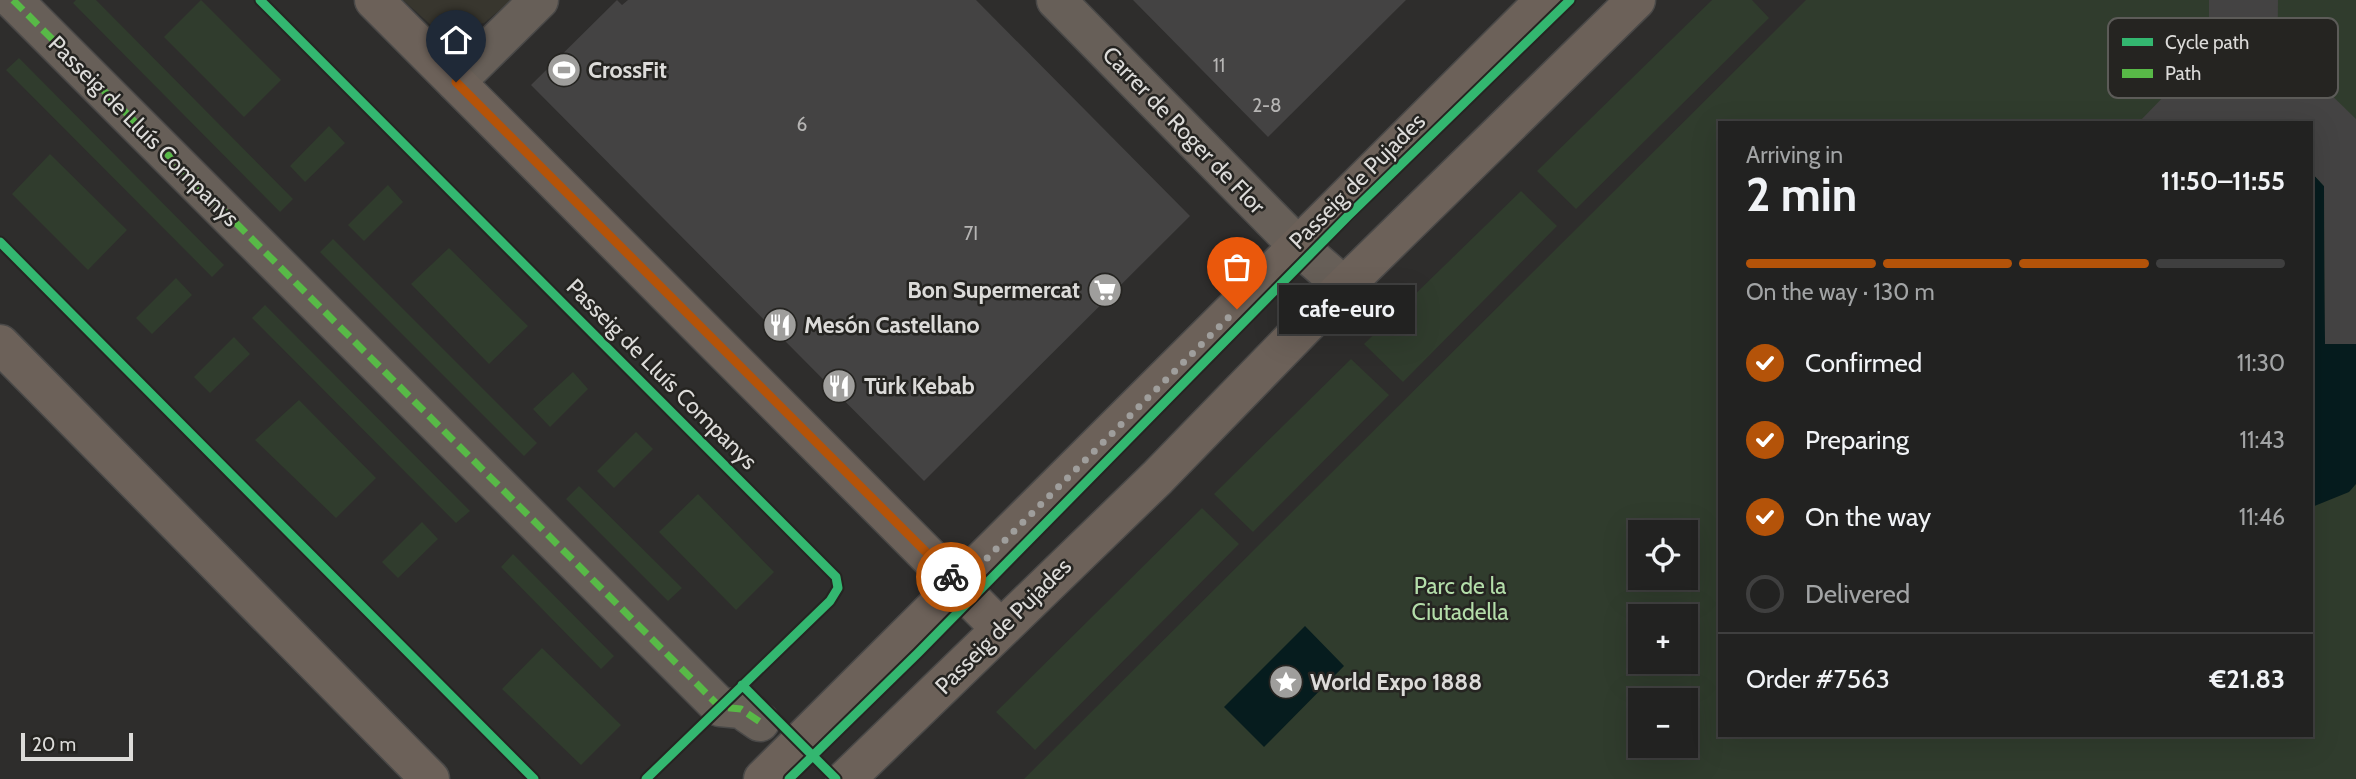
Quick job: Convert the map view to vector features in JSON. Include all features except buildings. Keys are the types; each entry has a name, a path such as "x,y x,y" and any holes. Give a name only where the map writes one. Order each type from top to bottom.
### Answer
{"street":[{"name":"Passeig de Lluís Companys","path":"13,0 720,707 741,709 760,722"},
{"path":"374,0 1001,629"},
{"path":"456,82 539,0"},
{"name":"Carrer de Roger de Flor","path":"1056,0 1299,247 1343,286"},
{"name":"Passeig de Pujades","path":"763,779 1545,0"},
{"name":"Passeig de Pujades","path":"846,779 1157,478 1343,286 1636,0"},
{"path":"0,344 430,779"}],"shaded area":[{"path":"403,0 512,0 484,23 446,32 432,26"}],"green space":[{"path":"76,0 96,0 293,199 280,212 73,3"},
{"path":"201,0 281,80 244,117 164,37"},
{"path":"1712,0 1752,0 1769,18 1576,209 1537,171"},
{"name":"Parc de la Ciutadella","path":"1806,0 2356,0 2356,779 1024,779"},
{"path":"19,58 224,265 212,277 6,70"},
{"path":"329,126 345,143 305,182 290,166"},
{"path":"50,154 127,230 88,270 12,194"},
{"path":"388,185 403,202 364,241 348,225"},
{"path":"1521,191 1557,226 1403,382 1364,344"},
{"path":"333,239 537,443 524,456 320,252"},
{"path":"449,248 528,326 489,364 411,284"},
{"path":"176,278 192,295 152,334 136,318"},
{"path":"265,305 470,511 456,523 252,318"},
{"path":"234,337 250,354 210,393 194,377"},
{"path":"1351,359 1389,395 1253,532 1214,494"},
{"path":"573,372 588,389 550,427 533,409"},
{"path":"299,400 376,478 336,518 255,440"},
{"path":"636,432 653,449 614,488 597,471"},
{"path":"579,486 682,588 668,601 566,499"},
{"path":"698,494 774,572 736,610 659,532"},
{"path":"1202,508 1239,544 1035,750 996,712"},
{"path":"422,522 438,539 398,578 382,562"},
{"path":"513,554 614,656 601,669 501,567"},
{"path":"542,648 621,725 581,765 502,689"}],"water":[{"path":"2313,174 2324,186 2325,343 2356,344 2356,484 2349,492 2313,507"},
{"path":"1305,626 1344,666 1264,747 1224,707"}],"marked path":[{"path":"13,0 720,707 741,709 760,722"}],"cycle path":[{"path":"260,0 836,577 838,588 830,601 646,779"},
{"path":"789,779 918,653 1349,215 1570,0"},
{"path":"0,242 534,779"},
{"path":"742,685 836,779"}],"way so far":[{"path":"951,577 960,585 1237,309"}],"place":[{"name":"CrossFit","path":"564,70"},
{"name":"Bon Supermercat","path":"1105,290"},
{"name":"cafe-euro","path":"1237,309"},
{"name":"Mesón Castellano","path":"780,325"},
{"name":"Türk Kebab","path":"839,386"},
{"name":"World Expo 1888","path":"1286,682"}],"route":[{"path":"456,82 951,577"}]}
